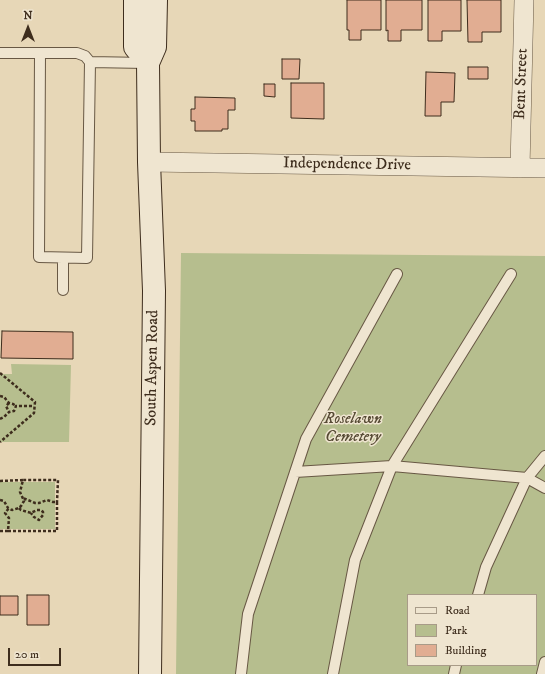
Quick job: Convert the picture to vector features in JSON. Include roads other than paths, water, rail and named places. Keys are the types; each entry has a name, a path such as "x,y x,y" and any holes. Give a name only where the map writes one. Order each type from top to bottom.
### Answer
{"street":[{"path":"135,0 135,47 148,63"},
{"name":"South Aspen Road","path":"150,674 154,290 149,162 148,63 155,47 156,0"},
{"name":"Bent Street","path":"520,168 524,0"},
{"name":"Independence Drive","path":"149,162 545,168"}],"lane":[{"path":"0,53 40,53 77,53 86,56 90,62 87,258 39,258 40,53"},
{"path":"90,62 148,63"},
{"path":"63,258 63,290"},
{"path":"241,674 248,614 306,439 397,274"},
{"path":"333,674 355,560 392,466 511,274"},
{"path":"478,594 486,567 527,478 545,456"},
{"path":"295,472 392,466 527,478 545,488"},
{"path":"542,674 545,662"}],"park label":[{"name":"Roselawn Cemetery","path":"353,429"}]}
